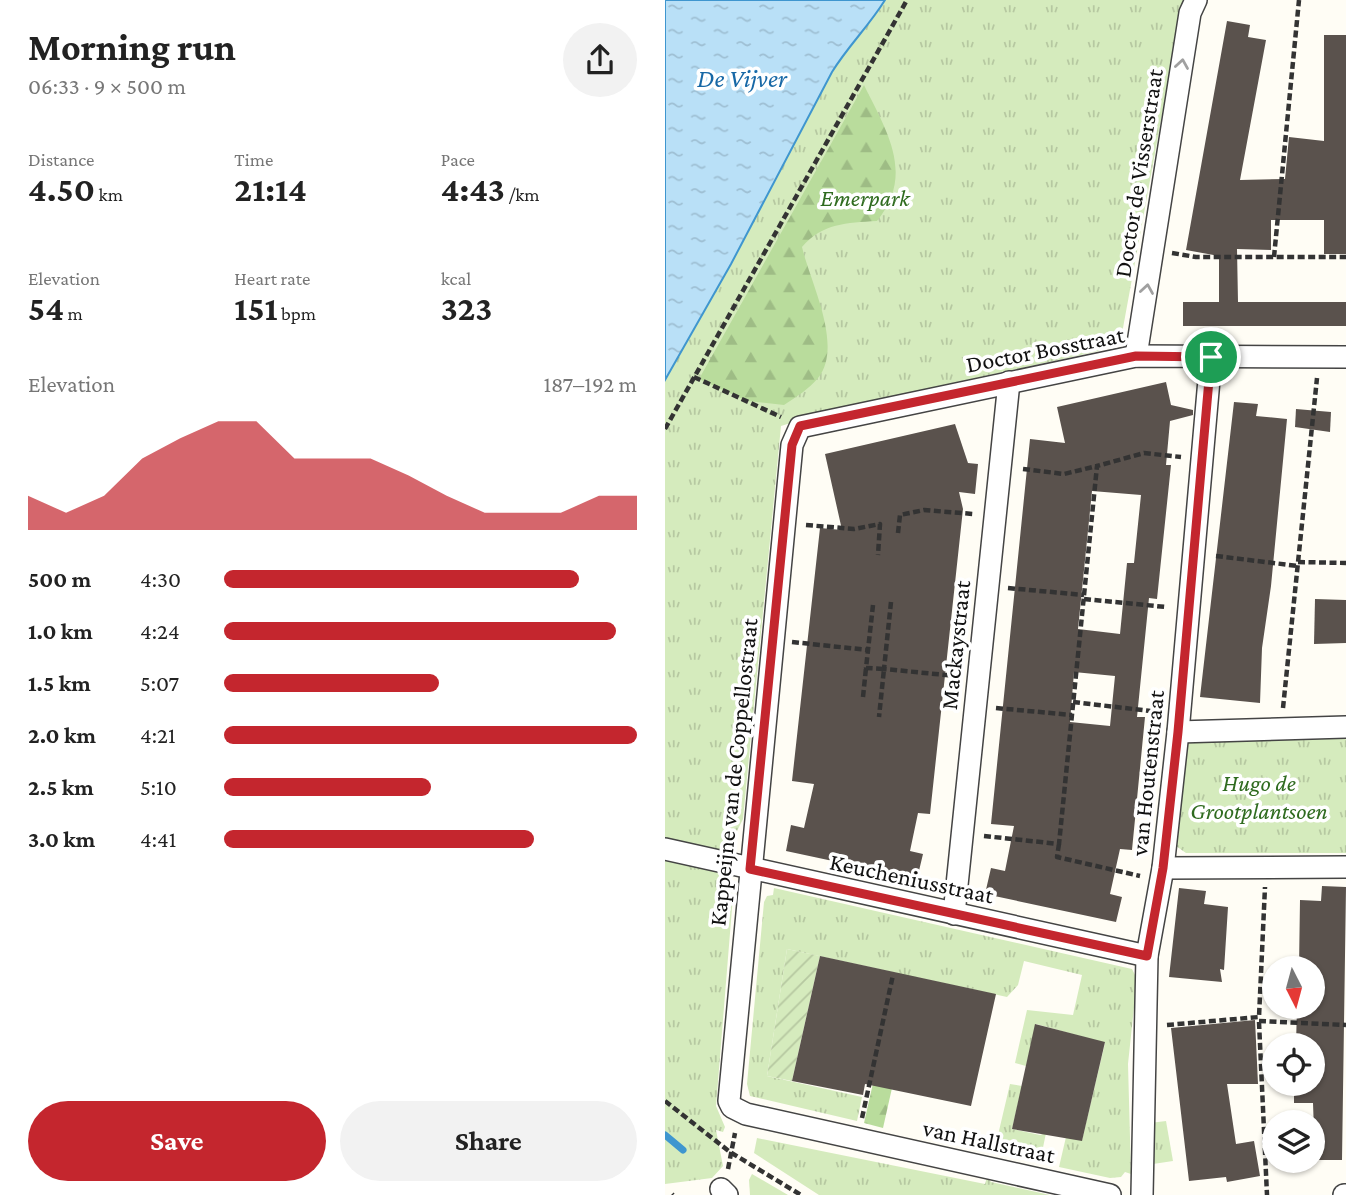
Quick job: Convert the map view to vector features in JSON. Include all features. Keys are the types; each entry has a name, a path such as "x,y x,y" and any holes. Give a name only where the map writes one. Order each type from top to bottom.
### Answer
{"street":[{"name":"Doctor de Visserstraat","path":"1136,356 1190,13 1196,0"},
{"name":"Doctor Bosstraat","path":"800,426 1136,356 1346,356"},
{"name":"van Houtenstraat","path":"1142,1195 1147,956 1162,875 1179,723 1211,357"},
{"name":"Mackaystraat","path":"954,914 1009,382"},
{"name":"Kappeijne van de Coppellostraat","path":"746,1115 732,1107 728,1089 792,445 800,426"},
{"path":"1179,723 1281,729 1346,727"},
{"name":"Keucheniusstraat","path":"665,849 1147,956"},
{"path":"1162,875 1266,867 1346,867"},
{"name":"van Hallstraat","path":"746,1115 1110,1195"}],"path":[{"path":"665,429 907,0"},
{"path":"1274,257 1299,0"},
{"path":"1153,249 1196,257 1346,257"},
{"path":"1281,729 1319,357"},
{"path":"694,377 800,426"},
{"path":"1000,466 1064,474 1144,453 1202,459"},
{"path":"1097,466 1057,857 1162,875"},
{"path":"898,533 900,515 923,510 995,515"},
{"path":"785,523 854,529 880,524 878,555"},
{"path":"1194,554 1298,564 1346,563"},
{"path":"988,586 1189,609"},
{"path":"879,718 891,602"},
{"path":"863,697 873,606"},
{"path":"773,640 868,650"},
{"path":"866,668 978,678"},
{"path":"1073,702 1179,723"},
{"path":"975,706 1072,715"},
{"path":"962,833 1059,844"},
{"path":"1266,867 1259,1019 1267,1195"},
{"path":"857,1139 893,975"},
{"path":"1160,1026 1259,1019 1346,1025"},
{"path":"665,1101 730,1152 801,1195"},
{"path":"724,1192 733,1136 746,1115"}],"green space":[{"name":"Emerpark","path":"665,0 1183,0 1123,328 1117,341 1099,351 839,408 781,426 743,819 733,839 730,882 733,896 716,1106 725,1127 723,1132 716,1130 723,1166 712,1178 665,1184"},
{"path":"864,85 881,119 893,153 896,170 894,187 888,204 877,221 827,229 802,247 826,332 828,349 825,365 818,378 784,405 747,401 699,379"},
{"name":"Hugo de Grootplantsoen","path":"1346,737 1346,853 1186,853 1176,846 1185,746 1189,741"},
{"path":"774,888 1132,969 1137,979 1128,1064 1131,1174 1125,1172 1121,1177 1110,1178 1059,1167 1066,1137 1082,1140 1105,1043 1036,1024 1026,1066 1015,1063 1027,1010 1073,1015 1082,975 1024,961 1018,985 1007,997 787,949 767,1076 862,1097 857,1121 750,1096 747,1084 764,902 767,896 773,895"},
{"path":"787,949 820,956 792,1081 767,1076"},
{"path":"898,973 917,977 883,1128 864,1123"},
{"path":"1010,1084 1022,1086 1012,1129 1040,1135 1046,1133 1040,1162 994,1152"},
{"path":"1166,1121 1173,1161 1153,1164 1150,1123"},
{"path":"757,1138 985,1184 987,1177 991,1182 1050,1195 819,1195 754,1153"},
{"path":"752,1174 788,1195 750,1195 749,1180"}],"water":[{"name":"De Vijver","path":"665,0 885,0 832,72 731,264 665,380"}],"building":[{"path":"1227,21 1250,25 1248,37 1266,40 1240,180 1285,179 1289,137 1324,141 1324,35 1346,35 1346,254 1324,254 1324,220 1271,220 1271,250 1237,249 1238,302 1346,302 1346,326 1183,326 1183,302 1219,302 1219,256 1186,250"},
{"path":"1166,382 1171,405 1193,410 1193,415 1170,421 1166,465 1171,465 1157,599 1149,598 1137,717 1145,717 1132,850 1120,849 1110,894 1122,897 1116,922 985,894 991,868 1005,871 1014,826 991,824 1030,439 1065,443 1057,407","holes":["1092,491 1141,495 1134,563 1127,563 1120,634 1078,629","1074,672 1115,676 1110,726 1070,722"]},
{"path":"1234,402 1258,404 1256,416 1287,419 1271,586 1262,648 1260,703 1200,697"},
{"path":"1296,409 1331,412 1330,432 1295,427"},
{"path":"955,424 968,463 978,464 975,494 959,492 963,509 930,814 918,813 910,851 923,854 917,879 786,851 791,825 804,828 814,784 792,781 820,528 842,530 825,454"},
{"path":"1315,599 1346,600 1346,643 1314,644"},
{"path":"1322,886 1346,887 1342,1160 1325,1160 1325,1110 1313,1110 1313,1103 1294,1103 1294,1096 1325,1096 1325,1033 1296,1033 1297,1019 1325,1019 1325,956 1299,956 1300,900 1321,901"},
{"path":"1179,888 1206,891 1204,904 1228,907 1224,970 1220,969 1222,982 1169,977"},
{"path":"820,956 996,994 971,1106 865,1084 863,1095 792,1081"},
{"path":"1255,1020 1258,1084 1227,1084 1236,1144 1254,1141 1260,1176 1227,1182 1226,1177 1189,1181 1171,1028"},
{"path":"1035,1024 1105,1042 1082,1141 1012,1129"}],"waterway":[{"path":"665,1135 683,1150"}],"route":[{"path":"1136,356 1211,357 1178,732 1163,868 1155,925 1147,956 750,869 792,445 800,426 1136,356"}]}
